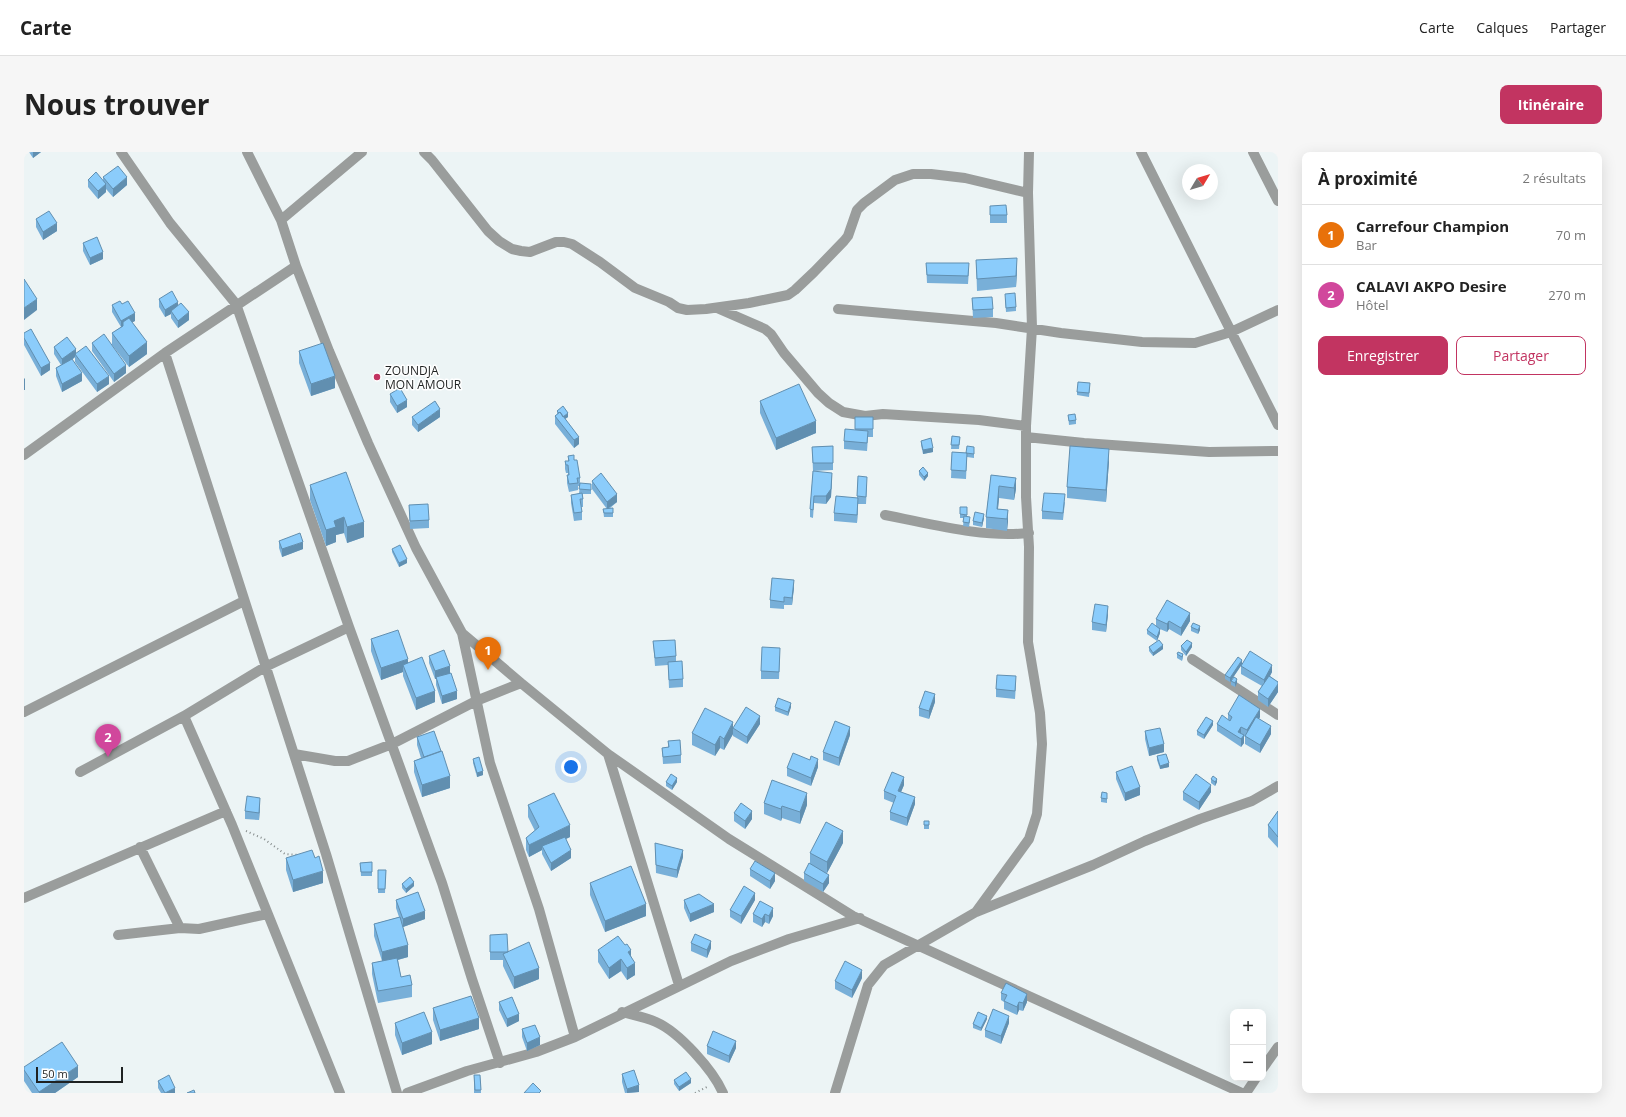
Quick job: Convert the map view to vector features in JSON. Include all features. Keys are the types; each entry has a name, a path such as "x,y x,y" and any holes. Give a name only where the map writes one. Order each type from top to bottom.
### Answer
{"street":[{"path":"121,152 170,223 236,304 349,627 442,883 500,1063"},
{"path":"247,152 281,220 296,266 329,351 374,457 416,548 462,633 490,763 539,909 575,1037"},
{"path":"281,220 362,152"},
{"path":"424,152 432,160 488,232 499,241 512,248 530,252 556,242 572,244 600,262 635,288 669,302 678,308 687,310 717,308 788,295 795,290 844,241 848,236 857,210 895,180 913,174 931,174 965,178 1028,193"},
{"path":"976,912 1029,839 1037,814 1042,744 1040,713 1028,642 1029,533 1026,497 1026,426 1032,328 1028,193 1029,152"},
{"path":"1141,152 1278,425"},
{"path":"1253,152 1278,200"},
{"path":"24,455 165,353 236,304 296,266"},
{"path":"717,308 765,329 818,393 829,403 843,412 865,416 883,414 979,420 1026,426"},
{"path":"838,309 1032,328 1061,333 1142,342 1187,343 1195,343 1231,332 1278,310"},
{"path":"165,353 326,854 397,1093"},
{"path":"1026,437 1084,443 1209,452 1278,451"},
{"path":"885,516 981,532 1012,534 1029,533"},
{"path":"24,712 244,601"},
{"path":"80,772 184,716 265,667 349,627"},
{"path":"462,633 608,754 729,838 860,918 918,946 1111,1032 1242,1093"},
{"path":"1192,659 1278,715"},
{"path":"294,754 335,761 348,761 392,744 476,701 521,683"},
{"path":"184,716 232,825 340,1093"},
{"path":"608,754 679,985"},
{"path":"835,1093 868,986 884,965 976,912 1093,865 1145,841 1200,819 1252,801 1278,786"},
{"path":"24,898 140,847 226,812"},
{"path":"140,847 180,928"},
{"path":"118,935 180,928 199,929 268,914"},
{"path":"407,1093 467,1072 536,1052 575,1037 622,1012 731,961 782,942 860,918"},
{"path":"622,1012 654,1021 668,1028 688,1047 718,1082 724,1093"},
{"path":"1266,1064 1278,1047"},
{"path":"1246,1093 1254,1081"}],"path":[{"path":"232,825 264,839 285,854 303,855"}],"building":[{"path":"118,166 127,177 113,189 103,177"},
{"path":"96,172 106,184 98,191 88,180"},
{"path":"1006,205 1007,215 990,215 990,206"},
{"path":"49,211 57,223 43,232 36,219"},
{"path":"97,237 103,252 90,258 83,243"},
{"path":"1017,258 1016,276 977,279 976,260"},
{"path":"926,263 969,263 968,276 927,275"},
{"path":"24,279 37,299 24,308"},
{"path":"172,291 178,302 165,310 159,299"},
{"path":"1015,293 1016,307 1006,308 1005,294"},
{"path":"992,297 993,309 973,310 972,298"},
{"path":"120,301 122,304 128,301 135,313 121,321 112,305"},
{"path":"181,303 189,312 178,321 171,311"},
{"path":"129,318 147,342 129,356 112,333 123,326 123,322"},
{"path":"31,329 50,363 41,368 24,338 24,333"},
{"path":"104,334 126,365 114,374 92,343"},
{"path":"67,337 76,349 62,359 54,347"},
{"path":"323,343 335,376 311,384 299,351"},
{"path":"86,346 109,376 97,384 75,354"},
{"path":"72,359 82,373 62,384 56,368"},
{"path":"1078,382 1090,383 1089,393 1077,392"},
{"path":"799,384 816,421 776,438 760,401"},
{"path":"400,388 407,400 397,406 390,394"},
{"path":"435,401 440,409 418,425 412,417"},
{"path":"563,406 568,413 563,417 560,412 559,413 557,411"},
{"path":"560,412 579,437 574,440 555,416"},
{"path":"1075,414 1076,420 1069,421 1068,415"},
{"path":"855,417 873,417 873,429 855,429"},
{"path":"845,429 868,431 867,443 844,441"},
{"path":"952,436 960,437 959,445 951,445"},
{"path":"931,438 933,448 923,450 921,441"},
{"path":"833,446 833,463 813,463 812,447"},
{"path":"967,446 974,447 974,454 966,453"},
{"path":"1070,446 1109,449 1106,490 1067,487"},
{"path":"952,452 967,453 966,471 951,470"},
{"path":"574,455 574,460 577,460 580,478 577,478 578,483 569,484 567,475 569,475 568,465 566,465 565,461 569,461 568,456"},
{"path":"923,467 928,473 924,477 919,471"},
{"path":"813,471 832,473 831,489 826,496 814,496 813,510 810,509"},
{"path":"346,472 364,522 347,527 344,517 334,521 336,527 326,530 310,485"},
{"path":"601,473 617,494 607,502 592,481"},
{"path":"991,475 1016,478 1014,488 999,486 997,509 1008,510 1007,519 986,517"},
{"path":"858,476 867,477 866,497 857,496"},
{"path":"580,483 591,484 591,490 579,489"},
{"path":"582,493 583,499 580,499 582,512 574,513 571,495"},
{"path":"1044,493 1065,494 1063,513 1042,511"},
{"path":"836,496 858,498 857,515 834,513"},
{"path":"428,504 429,520 410,521 409,505"},
{"path":"960,507 967,507 967,515 960,514"},
{"path":"613,508 613,513 604,513 603,509"},
{"path":"975,512 984,514 982,523 973,521"},
{"path":"964,516 970,517 969,523 963,522"},
{"path":"300,533 303,542 282,549 279,541"},
{"path":"400,545 407,559 399,563 392,549"},
{"path":"772,578 794,580 792,598 784,597 784,602 770,600"},
{"path":"1167,600 1190,613 1181,628 1169,621 1167,624 1156,619"},
{"path":"1095,604 1108,606 1106,625 1092,622"},
{"path":"1152,623 1160,629 1157,637 1147,630"},
{"path":"1193,623 1200,626 1198,630 1191,627"},
{"path":"398,630 408,659 381,668 371,639"},
{"path":"675,640 676,656 655,658 653,641"},
{"path":"1159,640 1163,645 1153,653 1149,647"},
{"path":"1187,640 1192,643 1186,652 1181,646"},
{"path":"762,647 780,648 779,672 761,671"},
{"path":"444,650 450,666 435,671 429,656"},
{"path":"1250,651 1272,665 1264,680 1241,666"},
{"path":"1178,652 1183,654 1182,657 1177,654"},
{"path":"422,657 435,691 416,698 403,665"},
{"path":"1238,657 1242,660 1230,678 1225,675"},
{"path":"682,661 683,679 669,680 668,662"},
{"path":"451,673 457,691 442,696 436,677"},
{"path":"997,675 1016,676 1015,691 996,689"},
{"path":"1269,676 1278,682 1278,684 1268,699 1258,692"},
{"path":"1234,677 1237,679 1235,683 1231,681"},
{"path":"925,691 935,694 929,711 919,708"},
{"path":"1239,695 1260,709 1247,730 1241,727 1238,732 1244,735 1241,739 1217,724 1222,715 1230,721 1232,717 1228,714"},
{"path":"778,698 791,703 788,712 775,707"},
{"path":"746,707 760,716 747,737 733,728"},
{"path":"705,708 733,722 724,739 720,736 715,745 692,733"},
{"path":"1206,717 1213,721 1204,735 1197,731"},
{"path":"1256,717 1271,726 1260,745 1245,736"},
{"path":"835,721 850,727 839,758 823,752"},
{"path":"1160,728 1164,744 1149,748 1145,731"},
{"path":"434,731 441,751 424,757 417,737"},
{"path":"680,740 681,755 663,757 662,748 669,747 668,741"},
{"path":"442,751 450,776 422,785 414,761"},
{"path":"793,753 810,760 811,756 818,759 811,778 787,768"},
{"path":"1166,754 1169,763 1160,766 1157,756"},
{"path":"479,757 483,771 477,773 473,759"},
{"path":"1132,766 1140,787 1125,793 1116,772"},
{"path":"892,772 904,777 898,791 915,797 907,818 890,812 896,796 884,791"},
{"path":"671,774 677,778 672,786 666,782"},
{"path":"1196,774 1211,785 1199,802 1183,792"},
{"path":"1213,776 1217,779 1215,782 1211,779"},
{"path":"772,780 807,793 800,812 782,806 781,809 764,803"},
{"path":"1102,792 1107,793 1107,799 1101,798"},
{"path":"554,793 570,825 529,845 526,838 539,827 528,805"},
{"path":"247,796 260,798 259,813 245,811"},
{"path":"741,803 752,811 745,821 734,813"},
{"path":"1278,811 1278,837 1268,825"},
{"path":"924,821 929,821 929,825 924,825"},
{"path":"826,822 843,831 827,862 810,853"},
{"path":"565,837 571,850 551,863 542,846"},
{"path":"655,843 683,850 677,870 656,865"},
{"path":"312,850 315,858 319,856 323,871 293,880 286,858"},
{"path":"755,861 775,873 770,881 750,869"},
{"path":"372,862 372,872 361,872 360,863"},
{"path":"809,863 829,875 823,884 804,873"},
{"path":"631,866 646,904 605,921 590,883"},
{"path":"378,870 386,870 385,889 378,889"},
{"path":"410,877 414,882 406,889 402,884"},
{"path":"744,886 755,893 741,916 730,910"},
{"path":"418,892 425,911 403,919 396,900"},
{"path":"699,894 714,904 690,914 684,900"},
{"path":"760,901 773,908 769,916 765,914 762,919 753,914"},
{"path":"400,917 408,945 382,952 374,924"},
{"path":"507,934 508,952 490,952 490,935"},
{"path":"695,934 711,941 707,950 691,943"},
{"path":"618,936 631,950 628,952 635,963 627,968 621,959 609,968 598,950"},
{"path":"529,942 539,968 514,977 503,954"},
{"path":"397,958 401,977 410,975 412,985 378,991 372,963"},
{"path":"845,961 862,970 852,990 835,981"},
{"path":"1006,983 1027,994 1023,1003 1019,1002 1017,1007 1004,1001 1007,995 1001,993"},
{"path":"471,996 479,1018 440,1030 433,1008"},
{"path":"512,997 519,1014 507,1019 499,1002"},
{"path":"993,1009 1009,1016 1001,1036 985,1030"},
{"path":"424,1012 432,1032 402,1043 395,1023"},
{"path":"978,1012 987,1016 981,1028 973,1024"},
{"path":"535,1025 540,1037 527,1043 522,1029"},
{"path":"713,1031 736,1041 729,1056 707,1046"},
{"path":"62,1042 78,1066 39,1092 24,1070 24,1067"},
{"path":"634,1070 639,1085 627,1089 622,1074"},
{"path":"686,1072 691,1079 679,1087 674,1080"},
{"path":"169,1075 175,1088 165,1093 158,1081"},
{"path":"474,1075 480,1075 481,1090 475,1090"},
{"path":"533,1083 541,1091 539,1093 524,1093"},
{"path":"194,1090 195,1093 187,1093"}],"place":[{"name":"ZOUNDJA MON AMOUR","path":"377,377"},
{"name":"Carrefour Champion","path":"488,670"},
{"name":"CALAVI AKPO Desire","path":"108,757"}]}
